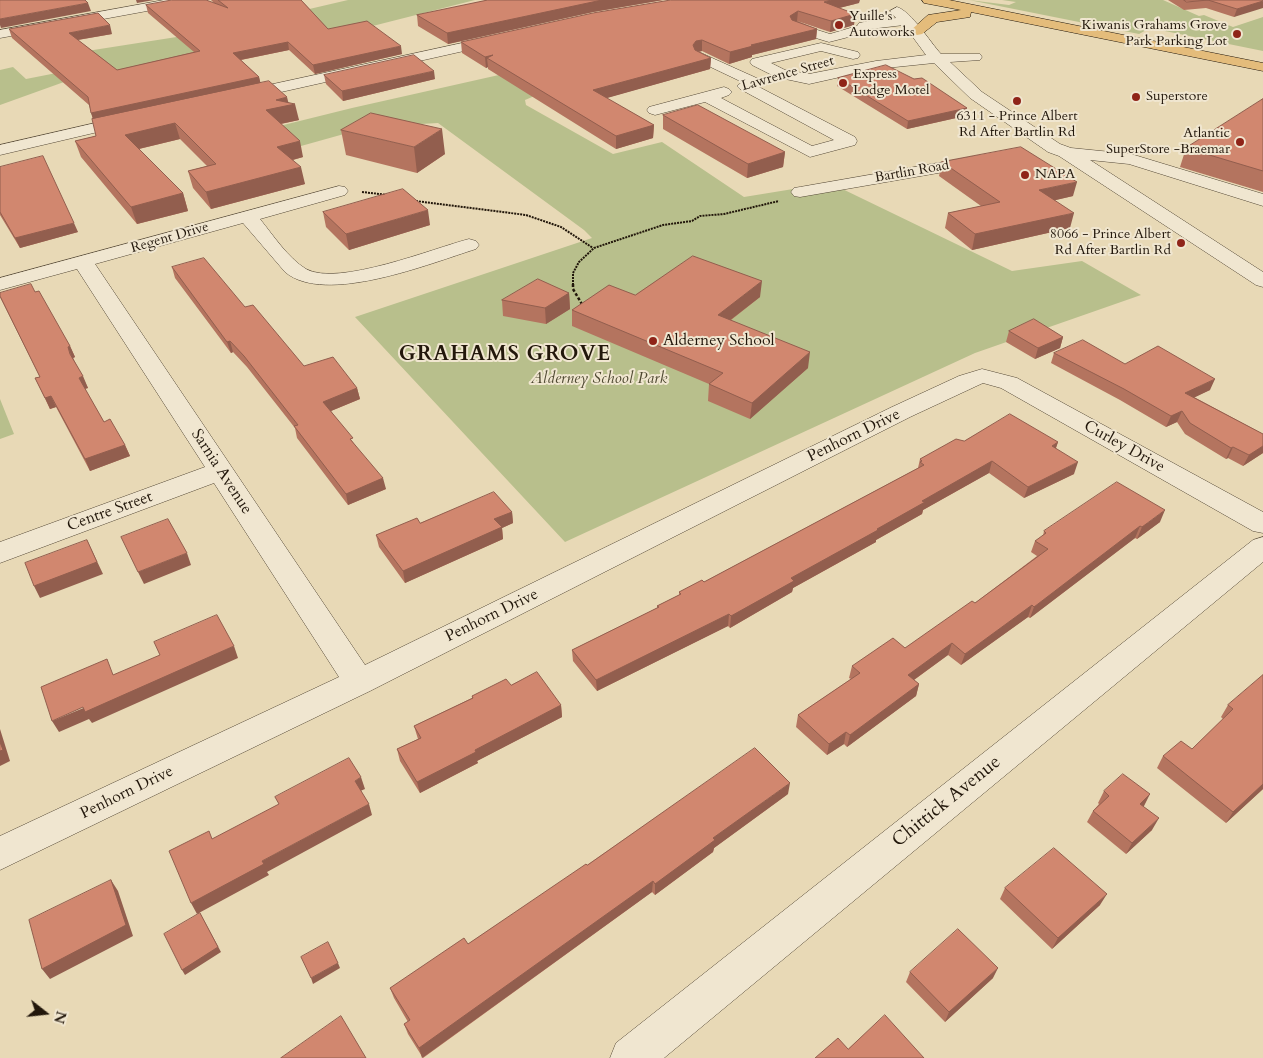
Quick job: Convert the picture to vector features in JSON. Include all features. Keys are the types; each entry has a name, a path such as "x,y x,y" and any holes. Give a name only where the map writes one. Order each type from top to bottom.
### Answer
{"main road":[{"path":"929,0 1263,67"},
{"path":"919,35 925,23 938,17 991,13"}],"street":[{"path":"0,34 185,0"},
{"path":"798,27 829,38 863,29 857,19 901,16 910,4"},
{"path":"901,16 937,58 976,95 1263,281"},
{"path":"223,100 517,35"},
{"path":"901,43 919,35"},
{"path":"853,55 821,47 757,62 781,74 809,79 876,65 937,58 975,57"},
{"name":"Lawrence Street","path":"656,110 872,50"},
{"path":"701,56 849,141 810,152 706,96"},
{"path":"0,150 147,117"},
{"path":"1034,151 1059,150 1131,158 1263,200"},
{"name":"Bartlin Road","path":"800,192 995,158"},
{"name":"Regent Drive","path":"0,284 339,191"},
{"path":"247,216 300,274 317,280 338,280 365,274 469,245"},
{"name":"Sarnia Avenue","path":"83,262 359,682"},
{"name":"Curley Drive","path":"982,376 1009,383 1263,524"},
{"name":"Penhorn Drive","path":"0,854 359,682 901,412 967,381 982,376"},
{"name":"Centre Street","path":"0,553 220,470"},
{"name":"Chittick Avenue","path":"631,1058 1263,547"}],"path":[{"path":"339,191 389,196"},
{"path":"585,308 573,289 573,272 578,262 594,248 663,225 692,221 700,216 724,214 764,206 800,192"},
{"path":"414,201 484,208 532,217 562,227 594,248"}],"green space":[{"path":"348,0 475,0 290,47 110,77 89,73 0,105 0,70 13,67 26,79 87,67 87,51 215,31"},
{"path":"969,0 1009,5 1016,2 1002,0 1163,0 1199,16 1204,15 1233,27 1263,17 1263,51 1150,28 1139,34"},
{"name":"Alderney School Park","path":"659,39 598,69 525,100 526,105 613,154 662,142 744,197 830,183 1012,271 1082,261 1141,295 975,353 565,542 355,317 592,238 584,230 438,123 369,127 251,160 223,140 352,108"},
{"path":"0,399 14,434 0,439"}],"building":[{"path":"0,0 85,0 88,3 0,19"},
{"path":"172,0 206,0 228,8 218,0 301,0 328,29 367,21 401,46 313,65 288,42 233,53 259,77 91,113 88,97 9,29 98,13 110,25 69,33 117,70 200,51 146,5"},
{"path":"488,0 602,0 447,33 417,15"},
{"path":"671,0 831,0 824,2 855,14 831,21 798,11 790,16 792,20 817,29 730,52 702,40 696,41 693,45 695,50 711,58 593,90 654,125 616,136 487,58 493,55 485,57 461,42 593,13"},
{"path":"1184,0 1208,0 1187,2"},
{"path":"1208,0 1263,0 1263,1 1237,9"},
{"path":"414,55 434,71 342,91 324,75"},
{"path":"886,65 914,79 922,78 967,108 908,121 838,78"},
{"path":"269,81 287,97 276,100 295,104 266,110 300,141 277,147 301,167 206,192 188,171 216,164 175,123 125,135 183,193 131,207 75,141 96,136 92,119"},
{"path":"1263,99 1263,171 1186,148"},
{"path":"698,105 785,152 748,164 663,115"},
{"path":"371,113 442,129 414,147 341,130"},
{"path":"1021,147 1077,182 1039,190 1074,213 975,234 948,213 1000,202 942,162"},
{"path":"43,156 74,223 15,238 0,212 0,167"},
{"path":"403,189 428,210 346,234 323,212"},
{"name":"Alderney School","path":"693,256 762,281 718,315 810,352 752,403 709,384 723,373 572,310 609,285 635,295"},
{"path":"204,258 245,307 253,305 304,366 333,357 357,388 323,402 353,438 350,439 383,478 346,494 294,426 298,425 244,356 230,341 227,342 172,267"},
{"path":"538,279 569,293 545,308 502,300"},
{"path":"31,284 35,292 39,291 70,346 68,347 70,354 83,376 79,378 104,422 110,419 125,445 85,459 51,396 45,398 35,378 40,377 0,296 0,293"},
{"path":"1034,319 1063,337 1038,348 1009,331"},
{"path":"1083,340 1125,364 1158,346 1215,379 1185,393 1263,434 1263,446 1249,455 1233,447 1231,448 1190,423 1182,411 1171,416 1054,353"},
{"path":"1010,414 1058,442 1052,446 1078,462 1028,487 992,461 922,501 925,502 878,530 791,578 794,581 731,616 729,614 596,680 572,650 659,607 657,606 681,594 679,592 702,580 704,582 924,465 920,462 922,461 920,459 956,439 964,441"},
{"path":"1117,482 1165,510 1142,527 1140,526 1034,607 1032,605 965,654 952,643 908,675 919,684 850,735 846,732 829,744 798,715 860,673 852,666 893,638 905,648 972,601 975,603 1048,549 1035,541 1046,533 1044,531"},
{"path":"494,492 512,512 494,519 502,527 403,571 376,535 417,518 420,523"},
{"path":"168,519 187,553 138,572 121,537"},
{"path":"87,540 97,562 34,586 25,563"},
{"path":"217,615 234,646 85,712 83,707 52,721 41,687 107,659 113,675 160,655 154,642"},
{"path":"537,672 561,705 417,782 397,749 421,738 414,726 473,698 472,696 506,679 511,685"},
{"path":"1263,675 1263,784 1233,812 1163,756 1181,741 1192,749 1233,709 1228,705"},
{"path":"755,748 790,783 713,838 715,840 655,884 653,881 419,1048 404,1024 410,1020 390,988 464,938 468,944 587,865"},
{"path":"349,758 361,777 355,781 369,804 262,861 264,864 191,903 169,851 209,831 212,839 279,804 275,797"},
{"path":"1123,774 1150,794 1140,804 1159,818 1132,843 1093,811 1109,796 1104,791"},
{"path":"1054,848 1107,894 1058,938 1005,888"},
{"path":"111,880 126,925 42,969 29,920"},
{"path":"200,913 218,947 182,970 164,934"},
{"path":"958,929 998,968 949,1012 910,972"},
{"path":"328,942 338,963 311,978 301,957"},
{"path":"885,1015 924,1058 815,1058 838,1038 848,1049"},
{"path":"341,1016 366,1058 281,1058"}],"place":[{"name":"Yuille's Autoworks","path":"839,25"},
{"name":"Kiwanis Grahams Grove Park Parking Lot","path":"1237,34"},
{"name":"Express Lodge Motel","path":"843,83"},
{"name":"Superstore","path":"1136,97"},
{"name":"6311 - Prince Albert Rd After Bartlin Rd","path":"1017,101"},
{"name":"Atlantic SuperStore -Braemar","path":"1240,142"},
{"name":"NAPA","path":"1025,175"},
{"name":"8066 - Prince Albert Rd After Bartlin Rd","path":"1181,243"},
{"name":"Alderney School","path":"653,341"}],"district":[{"name":"GRAHAMS GROVE","path":"505,355"}]}
